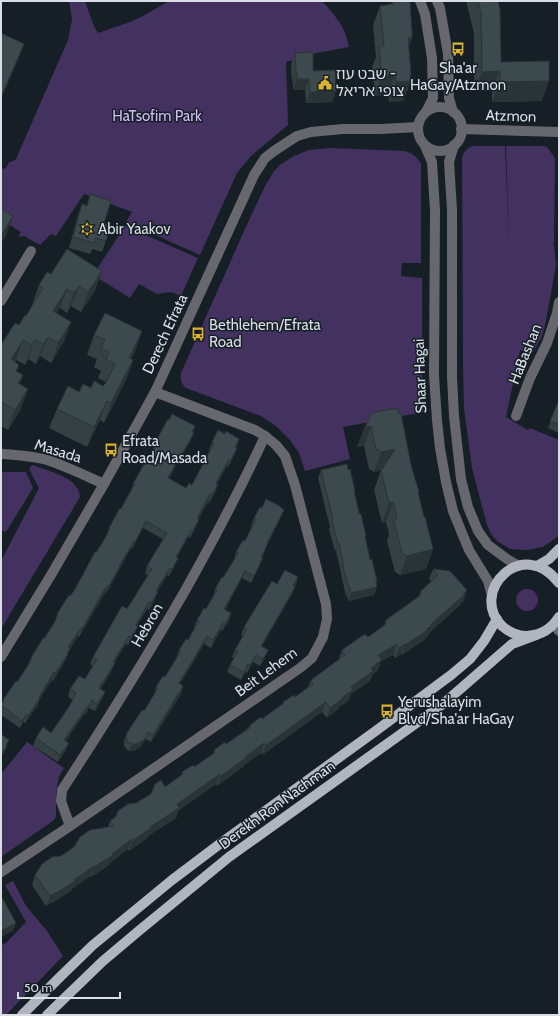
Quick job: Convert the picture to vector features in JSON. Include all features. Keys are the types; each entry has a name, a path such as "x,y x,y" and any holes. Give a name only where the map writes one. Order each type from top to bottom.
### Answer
{"main road":[{"path":"537,566 549,559 559,549"},
{"path":"536,635 518,635 506,629 497,619 493,612 492,604 492,596 496,584 504,574 511,569 528,564 546,569 559,583"},
{"name":"Derekh Ron Nachman","path":"22,1015 93,946 172,880 452,675 470,659 484,642 497,619"},
{"name":"Derekh Ron Nachman","path":"47,1015 103,961 229,857 443,704 512,644 546,631 557,624"}],"street":[{"path":"420,1 425,14 432,58 433,98 426,112"},
{"path":"437,1 440,8 448,54 449,98 453,112"},
{"path":"433,108 448,108 453,112 458,117 461,125 459,139 448,149 441,151 432,150 426,146 420,140 418,133 421,117 433,108"},
{"name":"Derech Efrata","path":"1,657 104,484 155,392 254,175 265,158 297,136 311,132 343,129 418,127"},
{"name":"Atzmon","path":"461,129 559,132"},
{"path":"454,145 449,162 452,210 452,377 454,416 461,479 468,508 478,531 488,545 519,566"},
{"name":"Shaar Hagai","path":"426,146 432,162 435,210 434,376 440,448 446,482 454,511 469,550 488,581 492,596"},
{"path":"1,301 31,252"},
{"name":"HaBashan","path":"516,416 530,378 547,343 559,302"},
{"name":"Beit Lehem","path":"1,872 300,668 312,658 323,637 328,619 326,604 295,485 285,456 276,445 255,430 155,392"},
{"name":"Hebron","path":"70,826 61,801 62,790 109,717 178,602 239,490 265,436"},
{"name":"Masada","path":"1,454 38,458 49,461 104,484"}],"green space":[{"name":"HaTsofim Park","path":"69,1 85,1 93,24 98,33 139,18 169,1 322,1 343,28 349,47 317,53 286,62 288,125 251,156 237,173 200,255 126,222 132,212 84,194 56,236 51,234 40,245 24,236 20,237 21,232 1,220 1,169 6,168 9,162 16,159 68,40 72,19"},
{"path":"473,146 505,146 509,242 506,146 543,146 547,147 555,158 554,244 551,244 554,245 556,266 545,325 542,336 532,354 520,350 506,417 528,430 530,428 559,440 559,534 543,547 527,550 510,549 497,541 491,534 487,525 472,468 464,409 462,159 463,154"},
{"path":"330,148 405,151 418,159 421,164 421,263 402,263 401,276 422,278 422,389 424,412 343,427 350,459 305,471 299,453 290,440 277,427 261,416 186,388 181,381 181,373 244,231 265,186 274,171 294,156 309,150"},
{"path":"125,226 198,258 181,296 171,292 157,294 139,284 130,298 93,275"},
{"path":"32,465 54,472 70,480 77,488 80,497 1,629 1,561 39,488 29,469"},
{"path":"1,472 26,472 33,488 6,532 1,530"},
{"path":"527,589 535,592 538,600 535,608 527,611 519,608 516,600 519,592"},
{"path":"27,742 64,768 59,777 56,792 56,816 54,820 1,857 1,774"},
{"path":"13,881 26,906 47,931 63,956 6,1015 1,1015 1,945 6,943 26,922 5,885"}],"building":[{"path":"394,1 410,2 412,38 408,38 411,81 396,82 395,74 382,76 379,47 384,46 380,6 394,4"},
{"path":"478,1 498,1 500,10 501,62 549,61 549,81 500,82 500,71 482,72 481,13"},
{"path":"1,33 24,44 1,97"},
{"path":"313,52 313,71 335,70 336,91 310,92 309,79 297,79 295,53"},
{"name":"Abir Yaakov","path":"90,194 111,201 104,223 111,225 106,241 96,238 94,243 73,237 82,204 87,206"},
{"path":"1,209 13,216 1,236"},
{"path":"67,249 102,271 88,292 79,286 74,293 67,289 53,311 71,322 58,343 48,337 43,344 35,339 32,345 23,340 11,359 19,365 16,371 23,375 18,383 28,389 15,410 1,402 1,345 15,323 19,325 25,315 26,316 43,288 39,285 47,272 51,274"},
{"path":"105,313 142,331 129,358 133,360 111,403 107,401 94,427 57,409 68,386 79,392 83,384 91,388 94,381 103,386 106,383 115,364 106,359 109,352 101,348 105,340 94,335"},
{"path":"559,400 559,424 550,421"},
{"path":"397,408 399,414 401,413 411,465 433,549 407,556 402,553 394,521 397,517 393,502 389,503 381,471 395,449 381,452 376,449 371,426 365,427 372,413"},
{"path":"172,414 195,426 192,432 194,433 168,478 186,488 189,483 192,485 214,443 212,442 218,430 225,434 226,431 239,439 235,447 237,448 231,460 229,459 216,483 218,484 212,495 210,494 197,518 199,519 193,531 191,530 176,557 178,558 172,569 170,568 156,591 158,592 151,603 149,602 136,625 138,626 131,637 129,636 113,662 115,663 99,688 105,692 97,704 92,700 87,707 64,740 69,743 60,755 36,738 43,727 51,733 69,707 76,693 70,689 79,676 85,679 97,659 93,657 122,606 127,609 152,569 147,566 167,533 146,521 135,542 134,541 119,566 109,586 108,585 104,590 82,629 81,628 68,647 70,648 67,653 68,654 55,673 54,672 28,716 26,715 22,721 1,705 29,664 43,638 44,639 56,620 57,614 69,595 70,596 74,591 95,552 96,553 100,547 120,508 121,509 135,484 133,484 156,445 157,439"},
{"path":"347,464 348,470 350,469 359,514 361,514 366,536 370,560 372,559 377,581 377,587 351,593 343,567 339,543 338,544 332,521 321,470"},
{"path":"266,499 280,506 284,510 267,543 261,557 263,557 254,576 245,571 224,609 231,613 225,624 223,623 213,640 207,636 179,683 183,686 153,735 148,732 144,740 136,744 128,742 126,738 127,733 142,710 144,711 158,688 156,687 163,676 165,677 181,651 179,650 186,639 188,640 199,621 197,620 204,608 206,609 217,590 215,589 238,553 236,552 243,540 245,541 256,519 254,518 260,507 262,508"},
{"path":"433,569 450,571 467,590 463,594 464,595 431,624 431,626 427,629 428,630 399,648 397,644 378,655 382,660 371,668 373,671 351,687 353,690 330,708 326,702 266,745 264,743 221,776 220,774 177,804 179,808 132,841 132,839 112,854 113,855 94,866 74,880 75,881 50,896 35,875 42,864 52,857 61,856 74,847 80,837 90,830 114,826 110,821 116,817 118,811 128,804 136,803 151,794 155,784 161,780 165,787 183,774 182,772 193,765 194,767 216,752 214,750 225,742 226,744 251,727 250,725 261,717 262,719 284,703 283,702 294,695 295,697 313,684 311,680 345,655 342,650 365,634 368,637 385,625 386,620 421,595 421,591 438,575"},
{"path":"285,570 298,577 293,586 295,587 261,646 268,650 263,659 256,655 250,665 248,664 244,672 230,665 238,651 235,650 247,629 244,627 272,581 277,584"},
{"path":"1,734 9,740 6,745 7,746 1,754"},
{"path":"3,899 16,923 1,931 1,901"}],"place":[{"name":"Sha'ar HaGay/Atzmon","path":"458,49"},
{"name":"שבט עוז - צופי אריאל","path":"325,83"},
{"name":"Abir Yaakov","path":"87,229"},
{"name":"Bethlehem/Efrata Road","path":"198,334"},
{"name":"Efrata Road/Masada","path":"111,450"},
{"name":"Yerushalayim Blvd/Sha'ar HaGay","path":"387,711"}]}
